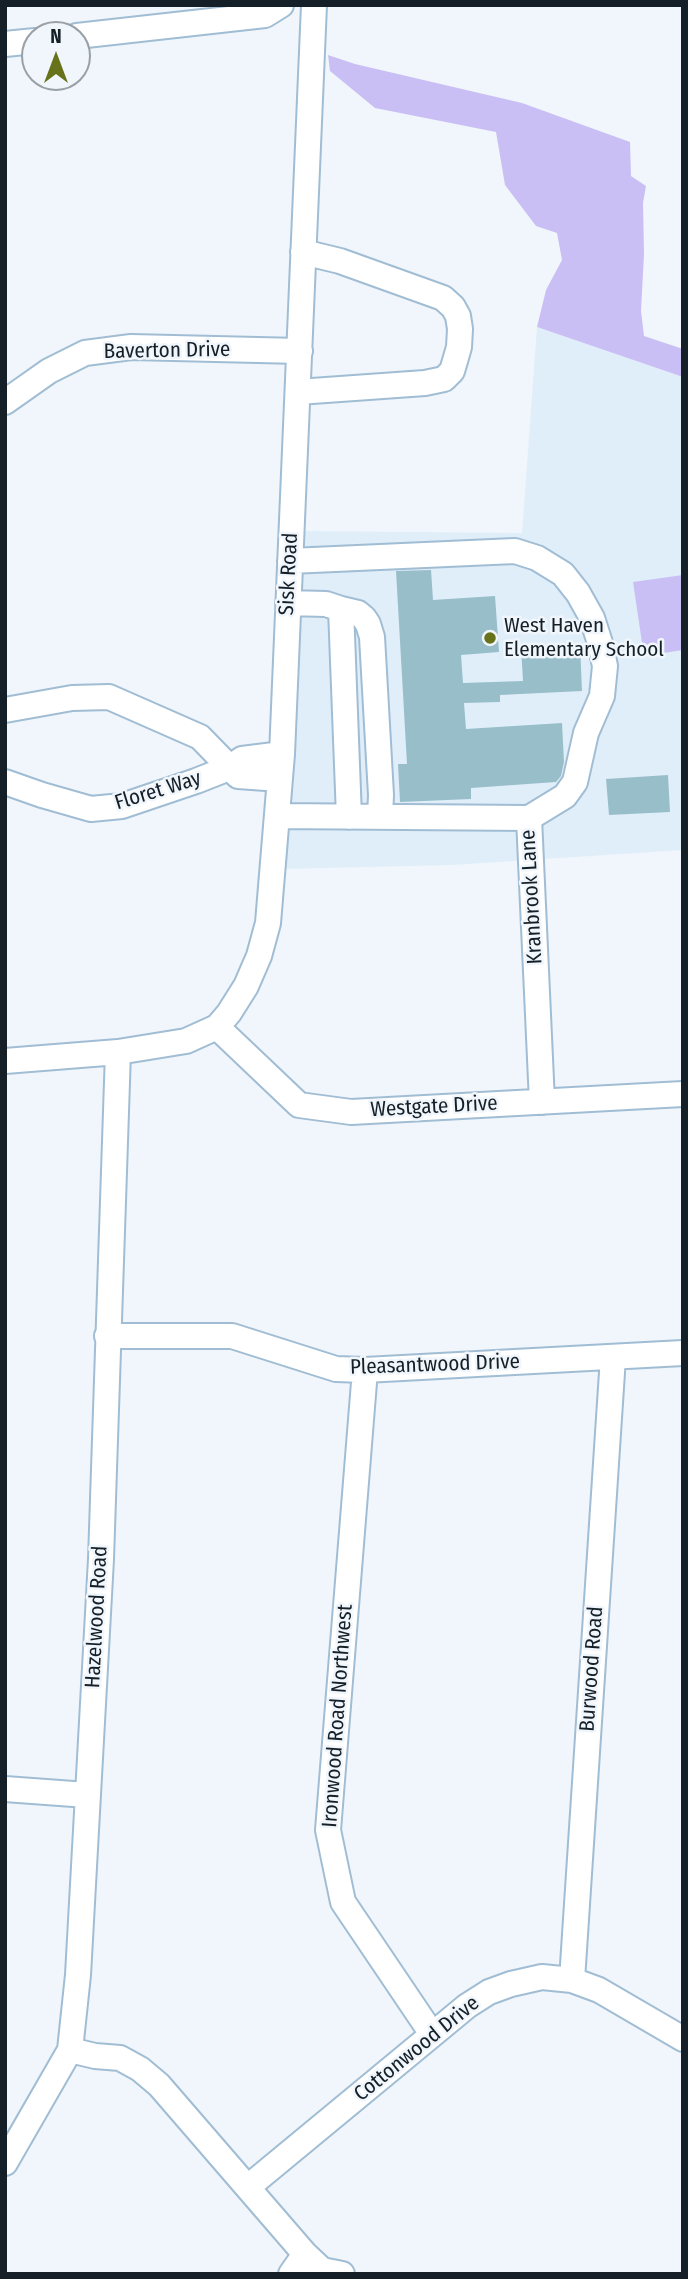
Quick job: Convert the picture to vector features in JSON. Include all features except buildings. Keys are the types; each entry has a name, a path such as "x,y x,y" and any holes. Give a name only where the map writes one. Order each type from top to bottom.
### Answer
{"street":[{"path":"91,34 265,15 281,5"},
{"name":"Sisk Road","path":"5,1061 118,1052 186,1041 217,1027 246,986 259,956 268,923 282,754 314,5"},
{"path":"298,392 425,383 444,379 456,360 460,329 458,316 443,298 340,261 303,253"},
{"name":"Baverton Drive","path":"5,402 49,370 85,353 131,347 300,351"},
{"path":"290,561 515,551 537,558 563,574 592,618 600,642 605,666 603,696 586,733 575,782 565,796 529,818"},
{"path":"288,603 326,604 358,613 368,624 372,637 380,817"},
{"path":"341,608 349,817"},
{"path":"5,710 72,698 109,698 201,737 229,768"},
{"name":"Floret Way","path":"5,782 91,808 122,806 196,781 229,768 242,759 282,754"},
{"name":"Floret Way","path":"229,768 238,776 280,779"},
{"name":"Kranbrook Lane","path":"277,816 529,818 542,1102"},
{"name":"Westgate Drive","path":"217,1027 299,1105 351,1112 683,1094"},
{"name":"Hazelwood Road","path":"5,2163 70,2050 78,1975 101,1559 118,1052"},
{"name":"Pleasantwood Drive","path":"107,1336 232,1336 336,1369 365,1370 683,1353"},
{"name":"Burwood Road","path":"572,1980 613,1357"},
{"name":"Ironwood Road Northwest","path":"365,1370 328,1830 343,1902 432,2034"},
{"path":"5,1788 87,1794"},
{"name":"Cottonwood Drive","path":"248,2188 432,2034 489,1992 511,1984 542,1977 572,1980 598,1990 683,2039"},
{"path":"70,2050 120,2058 141,2069 159,2085 248,2188 298,2264 342,2274"}],"shaded area":[{"path":"328,55 355,64 522,103 630,142 631,176 646,186 643,203 641,311 644,336 683,349 683,377 537,327 546,290 562,260 557,233 536,226 505,185 496,132 375,108 330,71"},
{"name":"West Haven Elementary School","path":"537,327 683,377 683,850 452,865 282,869 291,793 302,531 522,533"},
{"path":"683,575 683,650 644,656 633,582"}],"place":[{"name":"West Haven Elementary School","path":"490,638"}]}
